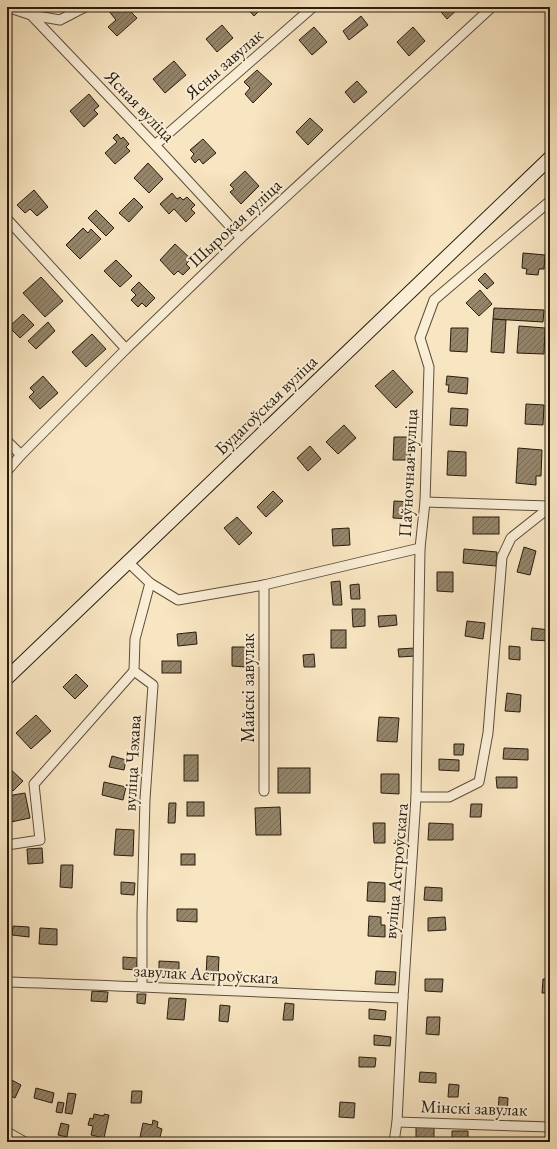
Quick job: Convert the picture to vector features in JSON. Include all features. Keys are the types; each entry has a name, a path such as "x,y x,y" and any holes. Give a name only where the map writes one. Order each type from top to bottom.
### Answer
{"street":[{"name":"Ясная вуліца","path":"7,7 31,15 242,238"},
{"path":"31,15 60,20 85,7"},
{"name":"Ясны завулак","path":"155,145 313,7"},
{"name":"Шырокая вуліца","path":"7,471 126,349 242,238 492,7"},
{"name":"Будагоўская вуліца","path":"7,678 550,158"},
{"name":"Паўночная вуліца","path":"150,583 178,600 264,585 420,548 425,502 429,367 420,338 434,300 550,201"},
{"path":"7,219 126,349"},
{"path":"7,441 21,455"},
{"path":"425,502 550,506"},
{"name":"вуліца Астроўскага","path":"394,1142 397,1122 403,998 416,797 449,797 479,782 488,733 502,557 511,538 550,506"},
{"path":"416,797 420,548"},
{"path":"7,845 40,840 34,784 134,671 136,639 150,583 128,562"},
{"name":"Майскі завулак","path":"264,585 264,792"},
{"name":"вуліца Чэхава","path":"134,671 153,685 145,807 142,987"},
{"name":"завулак Астроўскага","path":"7,982 403,998"},
{"name":"Мінскі завулак","path":"397,1122 550,1127"},
{"path":"7,1132 25,1142"}],"building":[{"path":"111,7 121,7 125,12 128,9 137,18 117,36 108,27 116,20 108,10"},
{"path":"246,7 263,7 254,16"},
{"path":"437,7 460,7 447,19"},
{"path":"361,16 368,25 349,40 343,31"},
{"path":"222,25 233,38 217,52 206,39"},
{"path":"314,27 327,42 312,55 299,40"},
{"path":"413,27 425,41 409,56 397,42"},
{"path":"174,61 186,75 165,93 153,79"},
{"path":"257,70 272,84 253,103 245,94 250,88 244,82"},
{"path":"357,81 367,92 354,103 345,92"},
{"path":"89,94 99,106 94,110 98,114 84,127 70,111"},
{"path":"310,118 323,130 308,145 296,132"},
{"path":"117,134 121,139 123,137 129,144 126,147 130,151 115,164 105,153 117,142 113,138"},
{"path":"203,139 216,153 203,164 199,159 195,163 191,158 194,154 190,150"},
{"path":"148,163 163,179 149,193 134,178"},
{"path":"245,171 259,186 241,204 230,192 234,189 230,185"},
{"path":"34,190 48,207 37,216 30,209 25,213 17,205"},
{"path":"172,193 177,199 180,197 183,200 187,197 195,205 191,209 195,213 186,222 174,209 169,214 160,204"},
{"path":"134,198 143,207 129,222 119,213"},
{"path":"96,210 114,228 106,236 88,218"},
{"path":"83,228 88,233 91,229 101,239 80,259 66,245"},
{"path":"175,244 191,259 186,264 190,268 183,275 178,271 174,275 160,260"},
{"path":"523,253 545,255 544,269 539,269 538,275 526,274 527,269 522,268"},
{"path":"116,260 132,276 120,287 104,271"},
{"path":"485,273 494,283 487,289 478,280"},
{"path":"41,277 63,301 45,317 23,293"},
{"path":"139,282 155,298 146,307 142,303 138,307 131,300 136,295 131,290"},
{"path":"480,290 492,304 479,316 466,303"},
{"path":"494,308 544,310 543,322 493,319"},
{"path":"23,314 34,325 20,338 9,327"},
{"path":"493,319 506,320 504,353 491,352"},
{"path":"48,322 55,331 36,349 28,341"},
{"path":"519,326 545,328 544,354 517,353"},
{"path":"451,328 468,328 467,352 450,351"},
{"path":"92,334 106,349 86,367 72,352"},
{"path":"393,370 413,392 396,408 375,386"},
{"path":"43,376 58,393 40,409 29,397 34,392 30,388"},
{"path":"447,376 468,378 467,394 448,392 449,385 446,385"},
{"path":"7,384 12,389 8,392 12,397 7,402"},
{"path":"526,404 544,405 543,425 525,424"},
{"path":"451,408 468,409 467,426 450,425"},
{"path":"344,425 356,438 338,454 326,442"},
{"path":"394,437 411,437 410,460 393,460"},
{"path":"310,446 321,459 308,471 297,458"},
{"path":"518,448 542,450 541,476 536,476 536,485 516,483"},
{"path":"448,451 466,452 466,476 447,475"},
{"path":"273,491 283,501 266,517 257,507"},
{"path":"394,501 411,502 410,519 393,518"},
{"path":"237,517 252,533 239,545 224,528"},
{"path":"473,517 499,517 499,534 473,534"},
{"path":"349,528 350,545 333,546 332,529"},
{"path":"524,547 536,551 530,575 517,572"},
{"path":"464,549 497,552 496,566 463,563"},
{"path":"437,572 453,572 453,592 437,591"},
{"path":"340,581 342,605 333,605 331,582"},
{"path":"359,584 360,599 351,599 350,585"},
{"path":"352,609 365,609 365,626 353,627"},
{"path":"396,615 397,625 379,627 378,616"},
{"path":"467,621 485,623 483,639 465,636"},
{"path":"532,628 550,630 550,641 531,640"},
{"path":"331,630 346,630 346,648 331,648"},
{"path":"196,632 197,644 178,646 177,634"},
{"path":"509,646 520,647 520,660 509,659"},
{"path":"232,647 246,647 246,667 232,666"},
{"path":"415,648 416,656 399,657 398,649"},
{"path":"314,654 315,667 304,667 303,655"},
{"path":"162,661 181,661 181,673 162,673"},
{"path":"76,674 88,686 75,699 63,687"},
{"path":"507,693 521,695 520,712 505,711"},
{"path":"36,715 51,731 31,749 16,733"},
{"path":"379,717 399,718 397,742 377,741"},
{"path":"454,744 464,744 463,755 454,755"},
{"path":"504,748 528,749 528,760 503,759"},
{"path":"184,755 198,755 198,781 184,781"},
{"path":"112,756 126,760 124,770 109,767"},
{"path":"439,759 459,760 459,771 439,770"},
{"path":"7,766 23,781 13,791 7,786"},
{"path":"278,768 310,768 310,793 278,793"},
{"path":"381,774 399,774 399,794 381,793"},
{"path":"496,777 517,777 517,788 497,788"},
{"path":"104,782 126,787 123,800 102,795"},
{"path":"25,793 30,818 11,822 7,796"},
{"path":"187,802 204,802 204,816 187,816"},
{"path":"169,803 176,803 175,823 168,823"},
{"path":"471,804 482,804 481,817 470,817"},
{"path":"280,807 281,835 256,835 255,808"},
{"path":"373,823 385,823 385,843 374,843"},
{"path":"429,823 453,824 453,840 428,840"},
{"path":"116,829 134,830 133,856 114,855"},
{"path":"42,848 43,863 28,864 27,849"},
{"path":"181,854 195,854 195,865 181,865"},
{"path":"61,865 73,865 72,888 60,887"},
{"path":"121,882 135,883 134,895 121,894"},
{"path":"368,882 385,883 385,902 367,901"},
{"path":"425,887 442,888 442,901 424,900"},
{"path":"177,909 197,909 197,922 177,921"},
{"path":"369,916 381,917 381,925 385,925 385,937 368,936"},
{"path":"445,917 446,930 428,931 428,918"},
{"path":"13,926 29,927 29,937 12,935"},
{"path":"40,928 57,929 57,945 39,944"},
{"path":"207,956 219,957 218,977 206,976"},
{"path":"123,957 137,958 136,970 123,969"},
{"path":"159,961 179,962 179,975 159,974"},
{"path":"376,971 396,972 395,985 375,984"},
{"path":"425,979 443,979 442,992 425,991"},
{"path":"543,979 550,979 550,993 542,993"},
{"path":"92,991 108,992 107,1002 91,1001"},
{"path":"137,994 146,994 145,1004 137,1003"},
{"path":"169,998 186,999 184,1020 167,1019"},
{"path":"285,1003 294,1004 293,1020 283,1020"},
{"path":"220,1005 230,1006 228,1022 219,1021"},
{"path":"369,1009 386,1011 385,1020 369,1019"},
{"path":"427,1017 440,1017 439,1035 426,1034"},
{"path":"374,1035 391,1037 390,1046 374,1045"},
{"path":"359,1057 376,1058 375,1067 359,1067"},
{"path":"420,1072 436,1073 436,1083 419,1082"},
{"path":"8,1078 21,1085 15,1098 7,1094"},
{"path":"449,1084 459,1085 458,1097 448,1097"},
{"path":"36,1088 54,1093 52,1103 34,1098"},
{"path":"132,1091 142,1091 141,1103 131,1103"},
{"path":"68,1093 76,1094 72,1114 65,1113"},
{"path":"499,1097 508,1098 507,1114 498,1114"},
{"path":"58,1102 64,1103 62,1113 56,1112"},
{"path":"340,1102 355,1103 354,1118 339,1117"},
{"path":"94,1114 104,1116 104,1114 109,1115 104,1138 91,1135 93,1126 88,1125 90,1118 93,1119"},
{"path":"153,1120 158,1122 157,1127 162,1129 159,1141 153,1139 153,1142 148,1142 148,1139 140,1137 143,1123 152,1125"},
{"path":"61,1123 69,1125 67,1137 58,1135"},
{"path":"416,1127 434,1127 434,1140 416,1139"},
{"path":"452,1131 468,1131 468,1141 452,1140"},
{"path":"533,1138 542,1139 542,1142 532,1142"}]}
